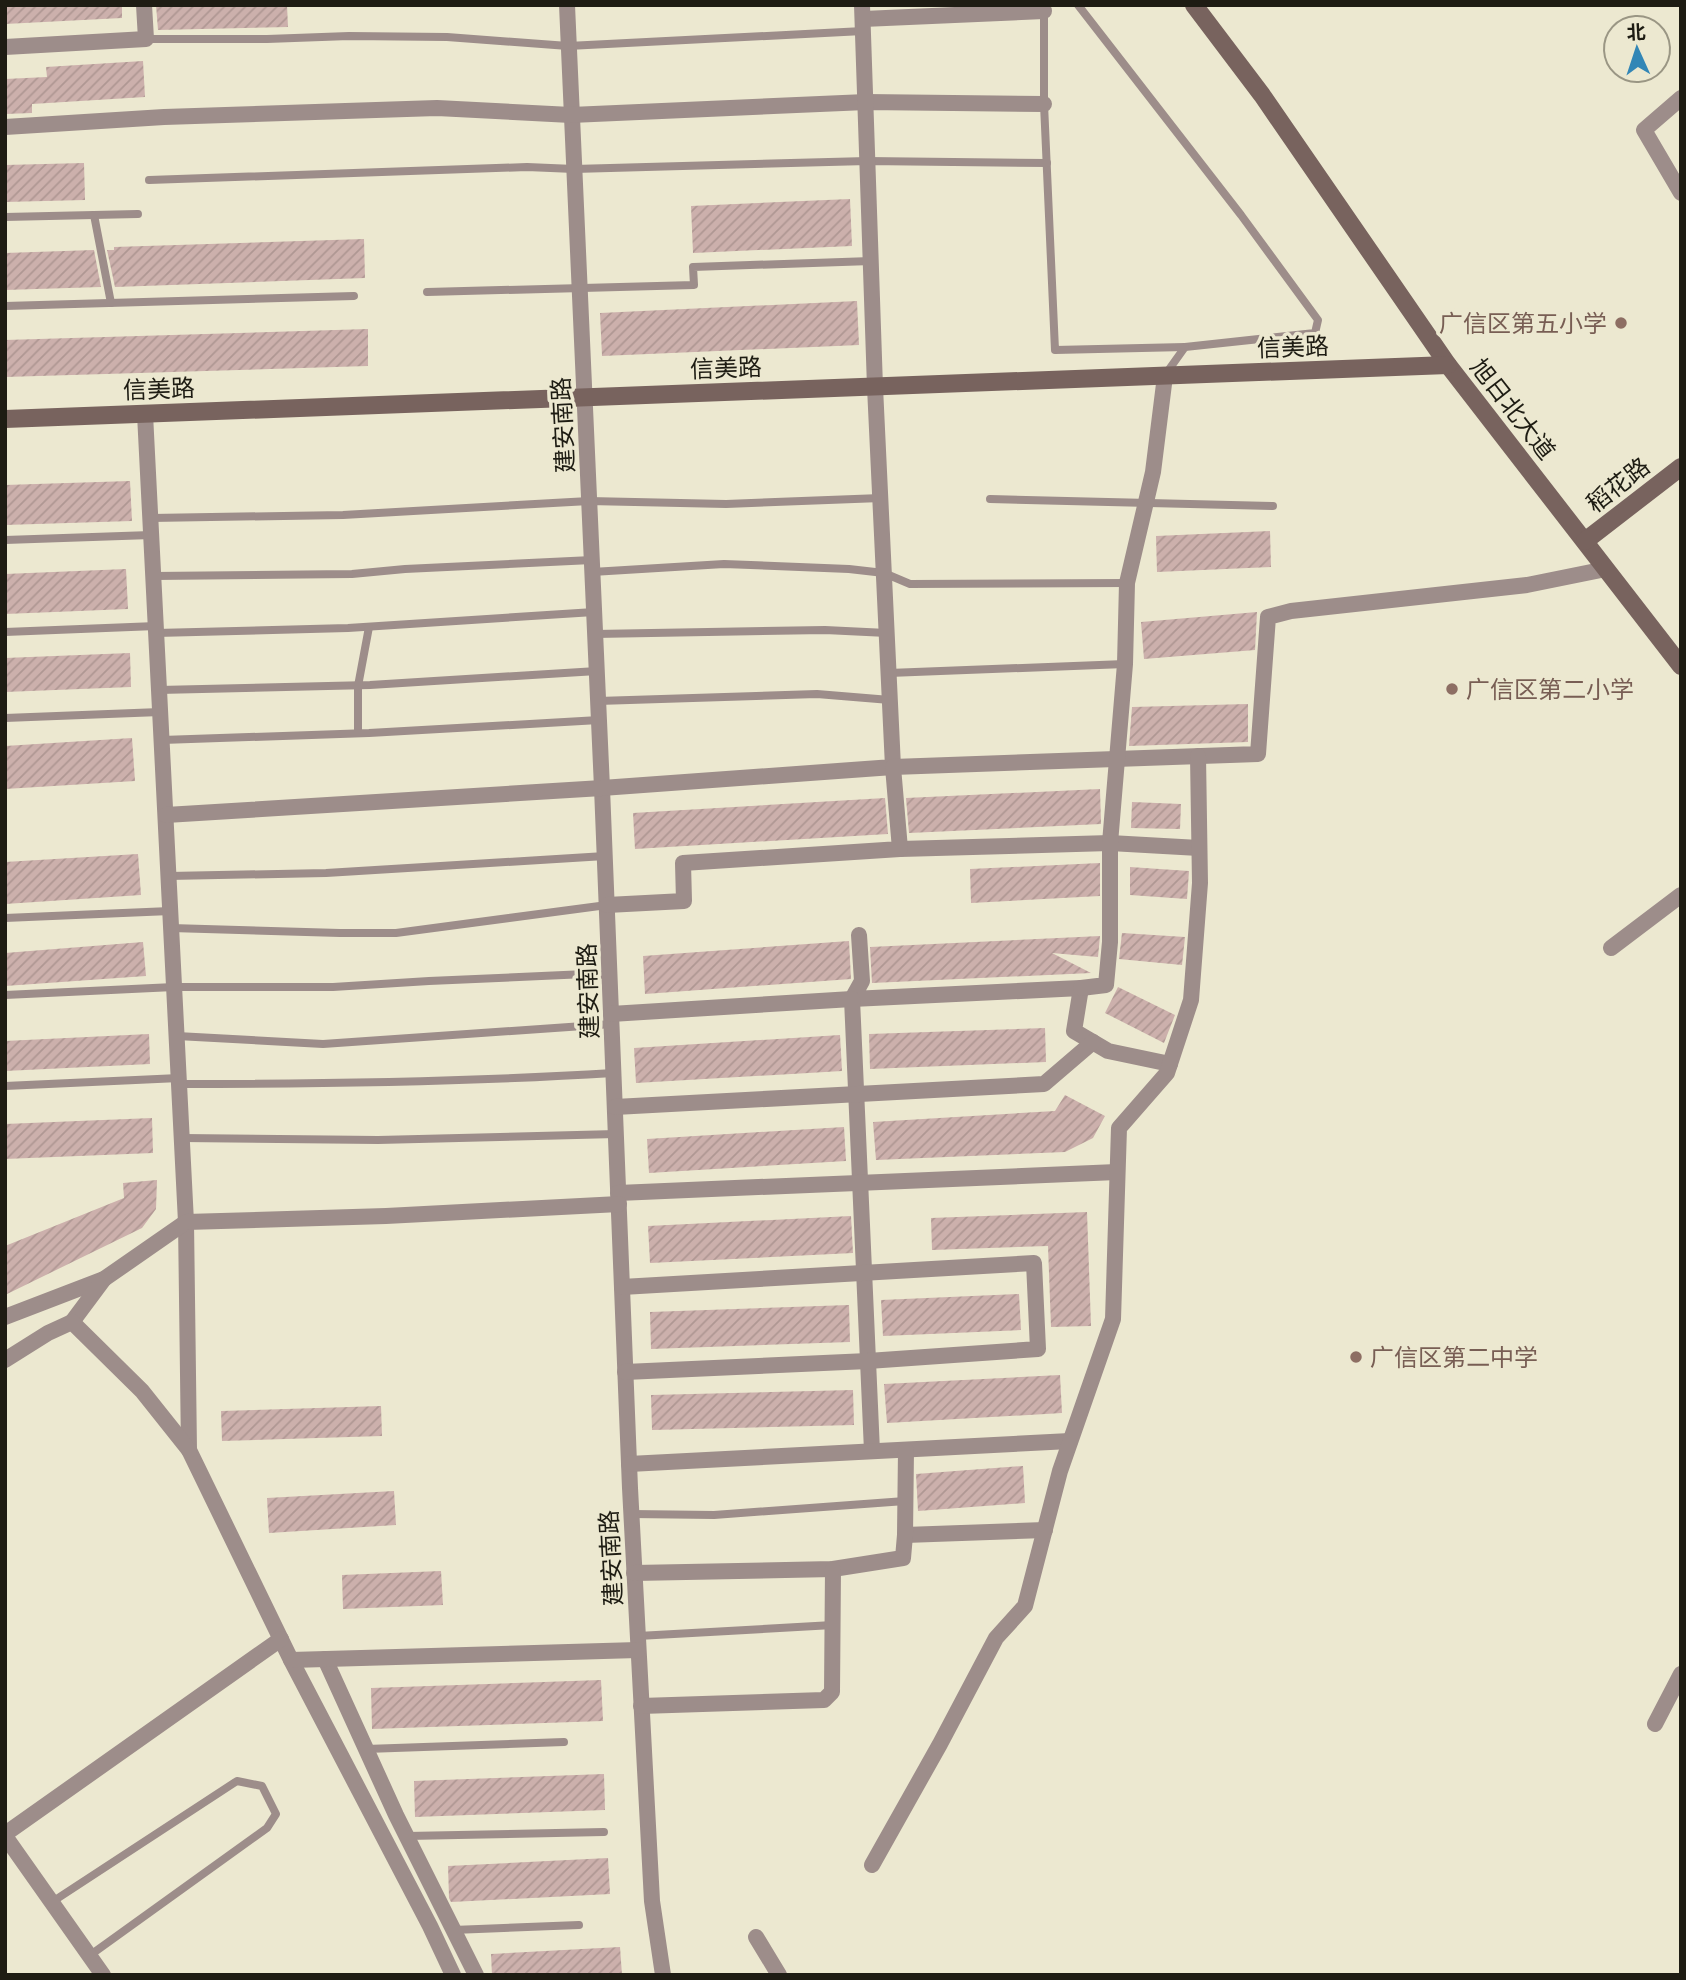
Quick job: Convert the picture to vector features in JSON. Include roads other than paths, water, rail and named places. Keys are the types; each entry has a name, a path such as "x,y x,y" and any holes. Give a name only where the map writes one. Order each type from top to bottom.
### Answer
{"street":[{"path":"5,47 146,39 144,5"},
{"name":"建安南路","path":"567,5 631,1514 652,1901 663,1975"},
{"name":"旭日北大道","path":"1194,5 1262,95 1448,365 1681,666"},
{"path":"900,849 893,766 875,387 863,18 1044,8"},
{"path":"1681,98 1644,130 1681,193"},
{"path":"5,127 164,117 437,108 571,115 866,102 1044,104"},
{"name":"信美路","path":"5,419 1448,365"},
{"path":"612,1019 852,999 1106,985 1110,943 1110,843 1125,664 1127,583 1153,472 1165,376"},
{"path":"145,414 186,1222 189,1451"},
{"name":"稻花路","path":"1585,541 1681,467"},
{"path":"166,815 602,788 893,766 1258,754 1268,617 1291,611 1527,585 1606,569"},
{"path":"872,1864 996,1638 1025,1606 1060,1471 1113,1319 1119,1128 1167,1073 1191,1000 1200,883 1198,756"},
{"path":"607,905 684,901 683,863 900,849 1110,843 1199,848"},
{"path":"1611,948 1681,895"},
{"path":"859,935 862,981 852,999 872,1451"},
{"path":"1081,988 1074,1031 1108,1051 1170,1063"},
{"path":"615,1107 1044,1084 1093,1042"},
{"path":"5,1317 104,1279 186,1222 386,1216 861,1183 1117,1172"},
{"path":"622,1287 1034,1263 1038,1349 868,1361 625,1372"},
{"path":"5,1360 48,1333 72,1322 104,1279"},
{"path":"72,1322 142,1391 189,1451 291,1660 453,1975"},
{"path":"629,1464 1070,1441"},
{"path":"634,1573 833,1569 903,1558 906,1450"},
{"path":"905,1535 1045,1530"},
{"path":"642,1706 824,1700 832,1692 833,1569"},
{"path":"103,1975 5,1835 281,1639"},
{"path":"291,1660 638,1643"},
{"path":"325,1659 407,1836 476,1975"},
{"path":"1655,1724 1681,1674"},
{"path":"756,1937 779,1975"}],"lane":[{"path":"1044,8 1044,104 1055,350 1185,347 1315,332 1318,320 1241,215 1078,5"},
{"path":"146,39 447,37 568,46 863,18"},
{"path":"149,180 527,167 574,169 867,161 1046,163"},
{"path":"5,217 138,214"},
{"path":"94,215 111,303"},
{"path":"427,292 694,285 693,267 871,261"},
{"path":"5,306 354,296"},
{"path":"1165,376 1185,347"},
{"path":"5,540 151,526 589,502 726,504 881,498"},
{"path":"990,499 1273,506"},
{"path":"153,576 352,574 432,567 724,564 849,569 884,573 910,584 1127,583"},
{"path":"5,632 369,627 594,612"},
{"path":"358,733 358,686 369,627"},
{"path":"595,634 825,630 887,633"},
{"path":"889,673 1125,664"},
{"path":"159,690 358,686 597,671"},
{"path":"598,701 817,694 890,700"},
{"path":"5,718 160,712"},
{"path":"162,740 599,720"},
{"path":"169,876 326,873 605,856"},
{"path":"171,928 396,933 607,905"},
{"path":"5,918 170,911"},
{"path":"5,995 174,987 333,987 610,975"},
{"path":"177,1037 323,1044 612,1019"},
{"path":"5,1086 179,1081 334,1084 614,1073"},
{"path":"182,1138 378,1140 616,1134"},
{"path":"631,1514 714,1515 905,1501"},
{"path":"638,1643 832,1625"},
{"path":"366,1749 564,1742"},
{"path":"52,1902 237,1781 262,1786 276,1814 267,1828 89,1956"},
{"path":"407,1836 604,1832"},
{"path":"453,1930 579,1925"}],"place":[{"name":"广信区第五小学","path":"1621,323"},
{"name":"广信区第二小学","path":"1452,689"},
{"name":"广信区第二中学","path":"1356,1357"}]}
